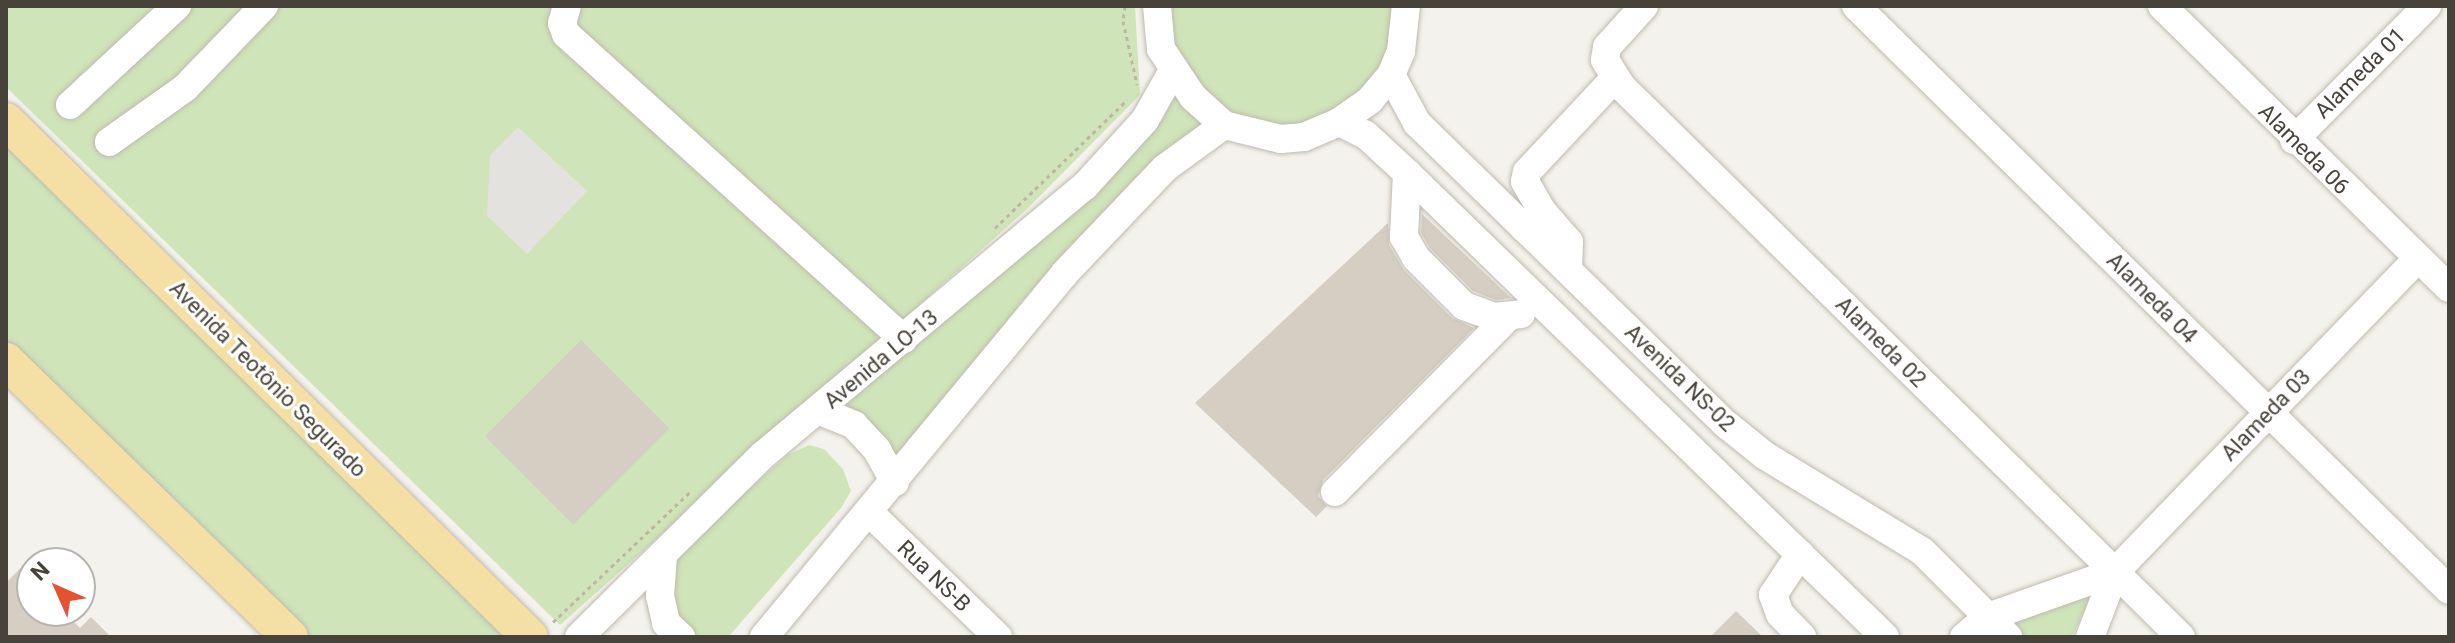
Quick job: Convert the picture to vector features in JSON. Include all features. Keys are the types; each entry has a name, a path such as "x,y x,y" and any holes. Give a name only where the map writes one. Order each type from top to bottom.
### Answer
{"main road":[{"name":"Avenida Teotônio Segurado","path":"6,121 530,637"},
{"path":"6,361 290,637"}],"street":[{"path":"70,105 177,6"},
{"path":"109,142 185,88 264,6"},
{"path":"567,6 562,23 566,34 903,339"},
{"path":"1157,6 1161,49 1172,72 1224,125 1281,139 1304,137 1339,122 1370,100 1391,75 1401,51 1406,6"},
{"path":"1533,219 1525,181 1527,172 1615,78 1605,60 1615,37 1644,6"},
{"name":"Alameda 04","path":"1856,6 2449,590"},
{"name":"Alameda 06","path":"2162,6 2294,140 2449,288"},
{"name":"Alameda 01","path":"2294,140 2427,6"},
{"name":"Avenida LO-13","path":"579,637 763,455 820,411 1085,186 1145,120 1172,72"},
{"name":"Avenida NS-02","path":"1391,75 1417,123 1533,219 1568,269 1727,425 1764,455 1922,551 2008,637"},
{"name":"Alameda 02","path":"1615,78 2181,637"},
{"name":"Avenida NS-02","path":"1339,122 1366,135 1407,173 1885,637"},
{"path":"764,637 871,514 1064,274 1165,168 1224,125"},
{"path":"1407,173 1408,248 1464,306 1509,316 1550,309"},
{"name":"Alameda 03","path":"2090,637 2115,572 2417,259"},
{"path":"1335,492 1509,316"},
{"path":"820,411 854,425 877,450 895,482"},
{"name":"Rua NS-B","path":"871,514 998,637"},
{"path":"1800,554 1773,595 1780,614 1802,637"},
{"path":"663,556 660,596 666,623 681,637"},
{"name":"Alameda 03","path":"1964,637 1988,617 2115,572"}],"green space":[{"path":"6,6 1135,6 1140,95 1027,209 560,625 6,87"},
{"path":"1158,6 1404,6 1401,51 1339,122 1262,136 1224,125 1152,181 895,482 830,417 903,339 1057,221 1172,72"},
{"path":"6,121 529,637 291,637 6,359"},
{"path":"809,445 824,449 843,469 851,491 841,508 730,635 672,637 659,628 647,607 650,584 660,569 787,455"},
{"path":"2094,589 2072,637 2022,637 2008,623"}],"shaded area":[{"path":"518,127 587,191 527,254 487,216 490,156"}],"building":[{"path":"1422,214 1511,298 1496,300 1473,291 1430,248 1421,233"},
{"path":"1388,223 1389,245 1404,270 1452,318 1474,328 1323,480 1318,496 1327,506 1316,517 1195,403"},
{"path":"581,340 669,428 573,525 485,436"},
{"path":"16,573 16,627 96,627 96,622 111,637 6,637 6,583"},
{"path":"1736,611 1763,637 1710,637"}]}
